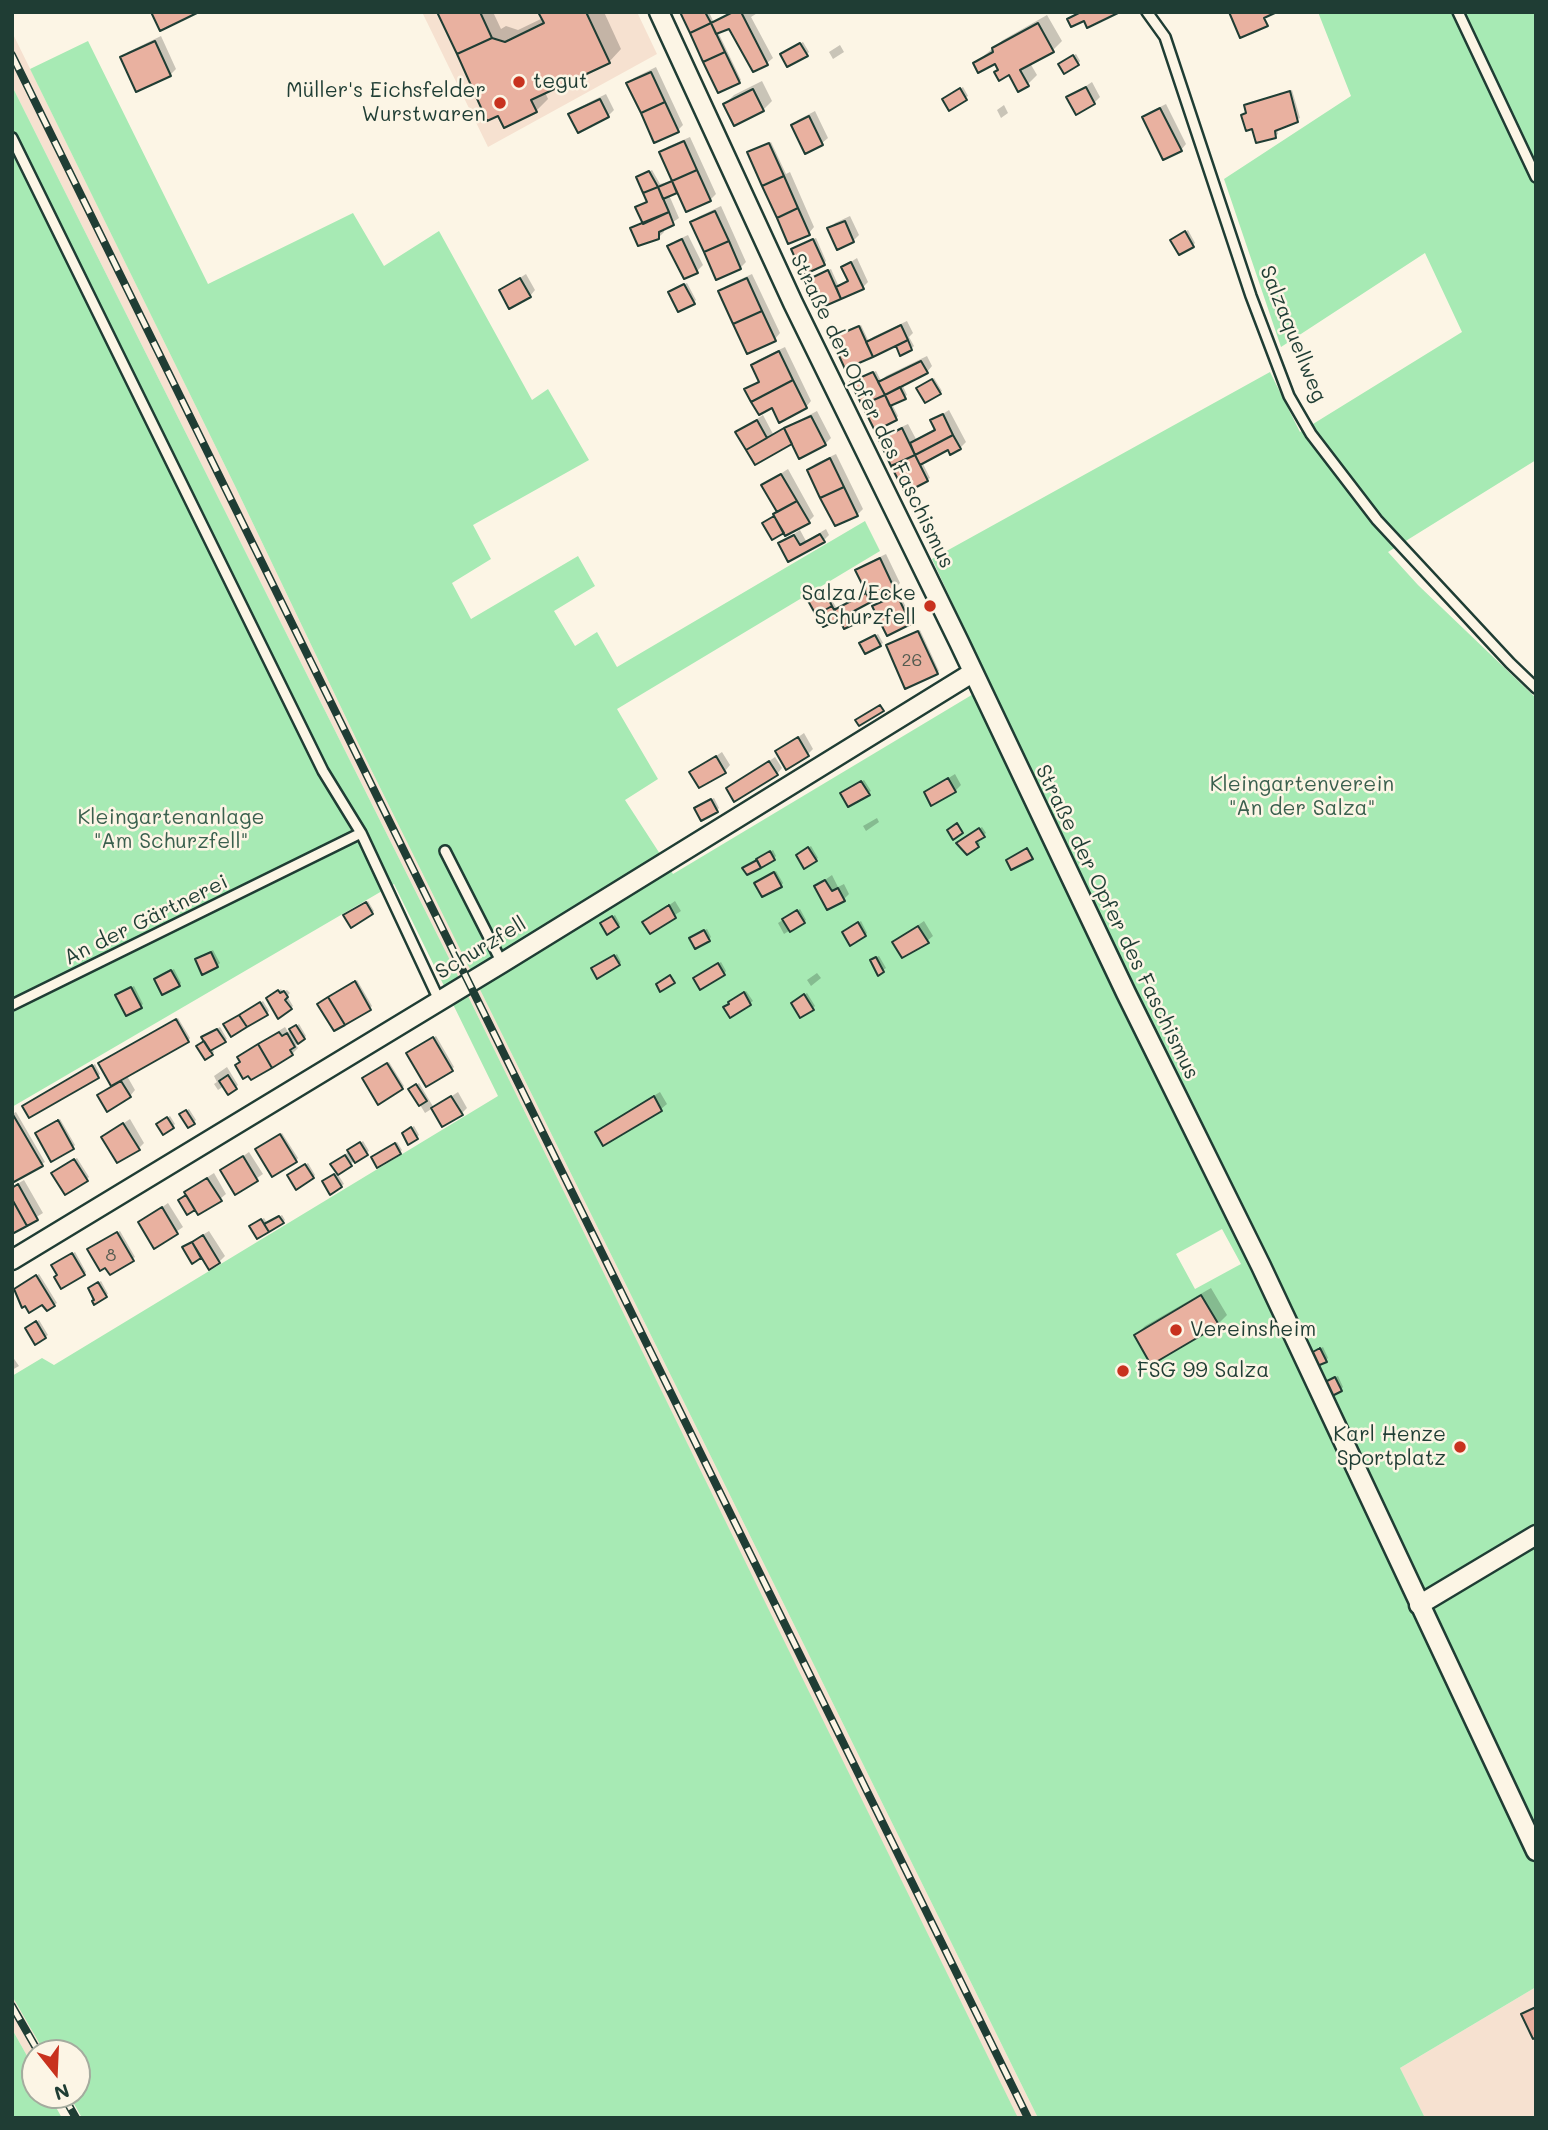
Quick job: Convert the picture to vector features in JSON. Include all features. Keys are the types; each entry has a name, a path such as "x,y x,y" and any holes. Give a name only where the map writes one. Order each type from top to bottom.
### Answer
{"street":[{"name":"Straße der Opfer des Faschismus","path":"659,12 793,303 1261,1266 1536,1850"},
{"name":"Schurzfell","path":"12,1260 502,963 972,673"},
{"path":"1419,1605 1536,1535"}],"lane":[{"name":"Salzaquellweg","path":"1147,12 1165,37 1251,296 1289,396 1311,434 1377,520 1536,688"},
{"path":"1458,12 1536,177"},
{"path":"13,143 323,771 360,833 439,1000"},
{"name":"An der Gärtnerei","path":"12,1005 360,833"},
{"path":"445,851 502,963"}],"shaded area":[{"path":"422,12 637,12 657,54 488,147"},
{"path":"12,32 360,747 1038,2118 1017,2118 468,996 12,86"},
{"path":"1536,1987 1536,2118 1425,2118 1400,2068"},
{"path":"12,1996 37,2039 21,2039 21,2045 12,2029"}],"green space":[{"name":"Kleingartenverein \"An der Salza\"","path":"1318,12 1536,12 1536,460 1388,552 1418,585 1536,698 1536,1987 1400,2068 1425,2118 1038,2118 360,747 30,69 88,41 208,284 353,213 384,266 439,231 532,400 548,389 589,460 473,525 491,559 452,583 471,619 578,556 595,586 554,611 575,646 597,632 617,667 865,521 880,551 617,709 658,779 625,800 673,874 990,684 932,559 1270,372 1300,432 1462,332 1425,253 1281,347 1224,179 1351,96","holes":["1222,1229 1241,1264 1195,1289 1176,1254"]},
{"name":"Kleingartenanlage \"Am Schurzfell\"","path":"12,86 468,996 1018,2118 82,2118 77,2109 91,2109 91,2039 37,2039 12,1996 12,1376 42,1358 54,1365 498,1096 394,884 12,1107"},
{"path":"12,2029 21,2045 21,2109 57,2109 62,2118 12,2118"}],"building":[{"path":"151,12 199,12 160,31"},
{"path":"437,12 480,12 492,38 457,54"},
{"name":"tegut","path":"538,12 586,12 610,63 531,100 537,112 504,128 498,116 487,121 457,54 492,38 505,42 544,23"},
{"path":"680,12 705,12 711,23 690,33"},
{"path":"733,12 741,12 768,65 753,72 729,29 716,34 711,23"},
{"path":"1081,12 1120,12 1087,28 1084,21 1071,27 1067,19"},
{"path":"1229,12 1277,12 1264,18 1268,26 1240,38"},
{"path":"711,23 725,52 703,62 690,33"},
{"path":"1038,23 1054,52 1020,70 1029,86 1018,92 1009,75 999,81 994,72 998,70 995,64 978,73 973,63 993,52 992,48"},
{"path":"155,41 171,76 136,92 120,57"},
{"path":"800,43 808,56 787,67 780,54"},
{"path":"725,52 740,83 718,93 703,62"},
{"path":"1073,55 1079,65 1064,74 1058,64"},
{"path":"651,72 665,102 641,113 626,83"},
{"path":"1086,87 1095,104 1076,115 1066,97"},
{"path":"960,88 967,100 949,111 942,99"},
{"path":"753,89 764,111 734,126 723,104"},
{"path":"1290,91 1298,122 1275,131 1276,138 1256,143 1252,129 1246,131 1241,115 1246,113 1244,105"},
{"path":"600,99 609,117 578,133 568,114"},
{"path":"665,102 679,132 654,143 641,113"},
{"path":"1160,108 1182,151 1163,160 1142,117"},
{"path":"809,116 823,145 805,154 791,125"},
{"path":"684,141 697,170 672,181 659,152"},
{"path":"769,143 784,176 762,186 747,152"},
{"path":"697,170 711,201 686,212 672,181"},
{"path":"649,171 658,187 643,193 636,177"},
{"path":"784,176 798,208 777,218 762,186"},
{"path":"672,181 677,193 663,199 658,187"},
{"path":"658,187 669,212 643,224 635,207 647,202 643,193"},
{"path":"798,208 810,235 788,244 777,218"},
{"path":"715,211 729,241 704,252 690,222"},
{"path":"669,212 674,225 659,232 659,239 638,246 630,228"},
{"path":"845,221 854,242 837,250 827,228"},
{"path":"1185,231 1194,247 1179,255 1170,240"},
{"path":"682,239 698,273 684,279 667,246"},
{"path":"813,239 825,265 803,275 791,249"},
{"path":"729,241 741,269 716,280 704,252"},
{"path":"851,262 864,289 841,299 836,287 848,281 841,267"},
{"path":"828,270 841,299 818,309 805,281"},
{"path":"520,278 531,297 509,309 499,290"},
{"path":"747,278 762,311 733,324 718,291"},
{"path":"684,284 695,304 678,312 668,292"},
{"path":"762,311 776,341 747,354 733,324"},
{"path":"901,325 908,340 873,357 866,342"},
{"path":"859,326 873,357 845,369 831,338"},
{"path":"908,340 912,350 900,356 896,346"},
{"path":"779,351 793,380 751,402 744,389 759,382 751,365"},
{"path":"921,361 928,373 885,395 878,382"},
{"path":"873,372 885,395 862,405 850,382"},
{"path":"932,379 941,394 925,403 916,388"},
{"path":"793,380 807,408 779,423 772,408 759,415 751,402"},
{"path":"900,387 906,399 890,406 885,395"},
{"path":"885,395 897,420 875,431 862,405"},
{"path":"943,414 953,435 915,455 910,443 935,430 930,420"},
{"path":"811,416 826,445 799,459 784,428"},
{"path":"757,420 767,438 746,450 735,432"},
{"path":"784,428 792,444 755,465 746,450"},
{"path":"902,428 915,455 891,466 879,440"},
{"path":"953,435 961,449 950,455 948,450 920,465 915,455"},
{"path":"915,455 928,481 905,493 891,466"},
{"path":"830,458 844,487 820,498 807,470"},
{"path":"781,474 797,501 777,512 761,485"},
{"path":"844,487 858,516 835,526 820,498"},
{"path":"797,501 810,523 785,536 773,514"},
{"path":"774,516 784,533 772,540 762,523"},
{"path":"820,534 825,542 788,562 778,543 794,535 800,545"},
{"path":"880,558 895,590 871,602 855,570"},
{"path":"824,590 832,606 816,615 807,599"},
{"path":"866,593 871,602 839,619 834,610"},
{"path":"897,595 911,624 887,636 872,606"},
{"path":"832,606 839,619 823,627 816,615"},
{"path":"854,611 859,622 844,629 839,619"},
{"path":"918,631 938,674 905,689 886,645"},
{"path":"875,635 881,646 865,654 859,643"},
{"path":"880,705 884,711 859,726 855,720"},
{"path":"798,737 809,756 786,770 775,751"},
{"path":"716,756 726,773 699,788 689,772"},
{"path":"769,761 778,775 734,802 726,788"},
{"path":"948,778 956,792 931,806 924,792"},
{"path":"861,781 870,795 848,807 840,793"},
{"path":"711,799 718,812 701,821 694,808"},
{"path":"957,823 963,833 953,840 947,830"},
{"path":"979,828 985,837 976,842 979,847 967,855 956,843"},
{"path":"808,847 817,861 804,869 796,855"},
{"path":"1027,848 1033,859 1011,870 1006,860"},
{"path":"770,851 775,860 761,868 756,859"},
{"path":"757,860 761,868 747,875 742,868"},
{"path":"774,872 782,887 762,897 754,883"},
{"path":"825,880 832,891 838,888 845,901 827,910 814,886"},
{"path":"366,902 373,914 351,928 343,915"},
{"path":"669,905 676,918 650,934 642,922"},
{"path":"797,910 805,923 790,932 782,919"},
{"path":"612,916 619,927 607,935 600,923"},
{"path":"858,922 866,936 850,946 842,932"},
{"path":"918,926 929,943 902,958 892,942"},
{"path":"704,930 710,941 695,949 689,938"},
{"path":"211,952 218,967 202,975 195,959"},
{"path":"614,955 620,965 597,979 591,968"},
{"path":"876,957 884,972 878,976 870,960"},
{"path":"718,963 725,975 700,990 693,978"},
{"path":"171,970 180,986 162,995 154,979"},
{"path":"670,975 675,983 660,992 656,984"},
{"path":"355,981 371,1010 345,1025 328,997"},
{"path":"131,987 142,1008 126,1016 115,995"},
{"path":"278,990 280,993 284,991 288,997 285,1000 292,1009 278,1019 266,998"},
{"path":"744,992 751,1005 730,1018 723,1007"},
{"path":"804,994 814,1010 800,1018 791,1003"},
{"path":"328,997 345,1025 334,1031 317,1004"},
{"path":"260,1002 268,1015 247,1027 239,1015"},
{"path":"239,1015 247,1027 231,1037 223,1024"},
{"path":"176,1019 189,1042 111,1086 98,1063"},
{"path":"296,1025 305,1039 298,1044 289,1029"},
{"path":"217,1029 226,1042 210,1051 201,1037"},
{"path":"279,1032 282,1036 287,1033 295,1047 290,1050 293,1055 272,1068 258,1044"},
{"path":"433,1037 453,1071 426,1087 406,1053"},
{"path":"204,1041 213,1055 205,1060 196,1046"},
{"path":"258,1044 272,1068 251,1080 248,1076 243,1079 235,1065 240,1062 237,1057"},
{"path":"387,1063 403,1089 378,1105 362,1078"},
{"path":"92,1065 99,1078 29,1118 22,1106"},
{"path":"228,1075 237,1089 228,1095 219,1081"},
{"path":"121,1081 131,1097 107,1112 97,1095"},
{"path":"416,1084 427,1101 419,1106 408,1089"},
{"path":"451,1096 463,1115 442,1127 431,1108"},
{"path":"654,1096 662,1111 603,1146 595,1132"},
{"path":"186,1110 195,1124 188,1128 179,1114"},
{"path":"12,1113 43,1166 12,1183"},
{"path":"167,1117 174,1128 163,1135 156,1124"},
{"path":"58,1120 74,1149 51,1162 35,1133"},
{"path":"123,1123 140,1150 117,1163 101,1137"},
{"path":"411,1127 418,1139 408,1145 402,1133"},
{"path":"280,1134 297,1162 272,1177 255,1149"},
{"path":"360,1142 368,1155 355,1163 347,1150"},
{"path":"395,1143 401,1154 377,1168 371,1157"},
{"path":"345,1155 352,1166 338,1175 330,1164"},
{"path":"243,1156 258,1181 235,1195 220,1170"},
{"path":"74,1159 88,1181 65,1195 51,1173"},
{"path":"305,1164 314,1178 296,1190 287,1175"},
{"path":"334,1174 342,1187 330,1195 322,1181"},
{"path":"207,1178 222,1201 198,1215 184,1192"},
{"path":"18,1184 38,1220 27,1226 12,1199 12,1188"},
{"path":"186,1195 195,1210 187,1215 178,1200"},
{"path":"12,1199 27,1226 12,1234"},
{"path":"162,1207 178,1234 154,1249 138,1222"},
{"path":"279,1216 284,1223 269,1232 264,1224"},
{"path":"261,1219 269,1232 257,1239 249,1226"},
{"path":"117,1232 134,1261 110,1275 105,1268 100,1271 87,1249"},
{"path":"203,1235 220,1263 209,1270 192,1242"},
{"path":"192,1242 201,1258 192,1264 182,1247"},
{"path":"72,1253 85,1275 61,1289 51,1265"},
{"path":"36,1275 55,1306 47,1311 42,1305 29,1313 25,1306 22,1308 14,1289"},
{"path":"98,1282 107,1297 94,1305 88,1288"},
{"name":"Vereinsheim","path":"1201,1295 1219,1325 1151,1365 1134,1335"},
{"path":"36,1321 46,1338 35,1345 25,1328"},
{"path":"1320,1348 1327,1362 1317,1366 1311,1353"},
{"path":"1335,1377 1342,1391 1332,1396 1325,1382"},
{"path":"1536,2007 1536,2037 1533,2039 1521,2014"}],"railway":[{"path":"12,55 1028,2118"},
{"path":"12,2006 31,2039"},
{"path":"71,2109 76,2118"}],"place":[{"name":"tegut","path":"519,82"},
{"name":"Müller's Eichsfelder Wurstwaren","path":"500,103"},
{"name":"Salza/Ecke Schurzfell","path":"930,606"},
{"name":"Vereinsheim","path":"1176,1330"},
{"name":"FSG 99 Salza","path":"1123,1371"},
{"name":"Karl Henze Sportplatz","path":"1460,1447"}]}
